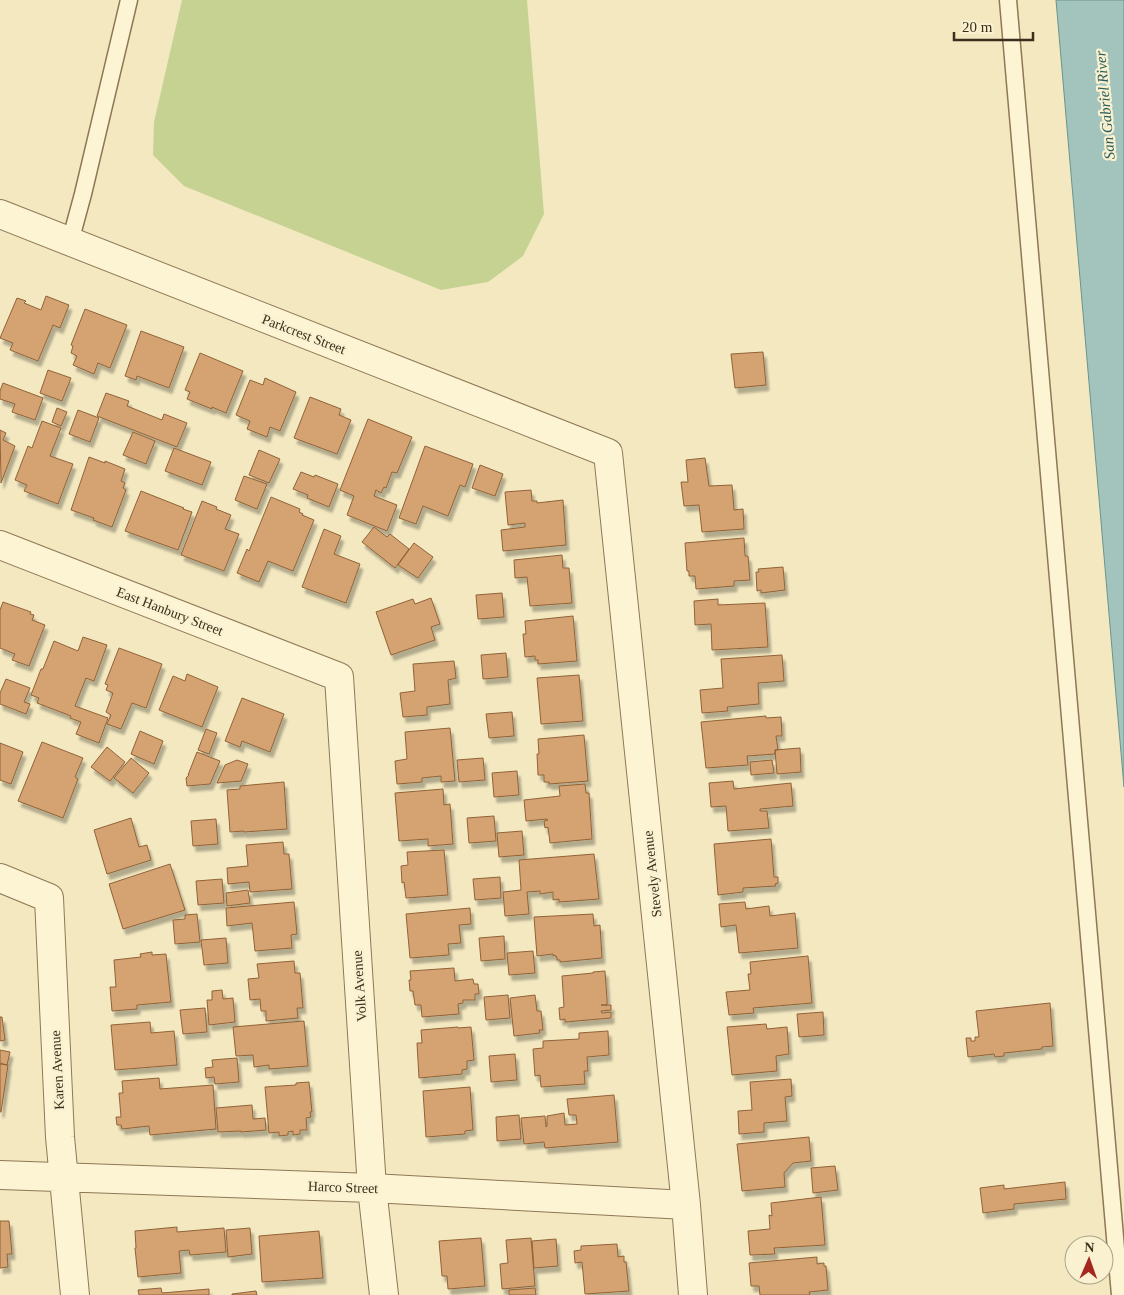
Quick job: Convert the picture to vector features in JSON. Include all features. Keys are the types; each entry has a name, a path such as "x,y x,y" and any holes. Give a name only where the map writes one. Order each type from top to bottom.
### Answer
{"street":[{"name":"Parkcrest Street","path":"0,214 608,453"},
{"name":"Stevely Avenue","path":"608,453 686,1205 693,1295"},
{"name":"East Hanbury Street","path":"0,545 339,677"},
{"name":"Volk Avenue","path":"339,677 372,1188 384,1295"},
{"name":"Karen Avenue","path":"0,878 49,898 60,1137 75,1295"},
{"name":"Harco Street","path":"0,1175 372,1188 686,1205"}],"lane":[{"path":"70,242 129,0"},
{"path":"1008,0 1120,1295"}],"green space":[{"path":"182,0 527,0 544,214 523,256 488,282 441,290 184,186 153,155 154,122"}],"water":[{"name":"San Gabriel River","path":"1056,0 1124,0 1124,787 1116,695"}],"building":[{"path":"46,296 69,305 60,328 53,325 38,361 10,350 13,343 0,338 17,298 41,310"},
{"path":"85,309 127,325 110,368 98,363 94,374 73,365 77,356 71,353 73,346 71,345"},
{"path":"141,331 184,347 169,388 137,376 136,380 125,376"},
{"path":"763,352 766,385 735,388 731,354"},
{"path":"200,353 243,371 226,413 187,399 190,392 185,390"},
{"path":"48,370 71,378 62,401 40,393"},
{"path":"265,378 296,392 280,431 270,427 267,437 247,429 250,421 236,415 250,380 263,385"},
{"path":"3,383 43,398 35,420 12,412 15,404 0,399"},
{"path":"106,393 129,401 127,406 162,420 164,414 187,423 177,447 97,416"},
{"path":"310,397 341,409 339,415 351,420 337,454 294,438"},
{"path":"57,408 67,412 61,426 52,422"},
{"path":"78,410 99,418 90,442 69,434"},
{"path":"368,419 412,437 397,473 392,472 386,488 384,487 381,493 376,490 374,496 397,505 387,531 347,515 354,496 340,490"},
{"path":"42,421 61,428 50,456 73,464 58,504 24,491 27,485 15,480 28,446 32,448"},
{"path":"0,430 6,433 3,440 15,446 1,483"},
{"path":"133,432 155,441 146,464 123,455"},
{"path":"425,446 473,464 465,487 460,485 448,516 423,506 416,524 399,518"},
{"path":"174,448 211,462 202,485 165,471"},
{"path":"259,450 280,459 269,483 249,475"},
{"path":"89,457 125,469 121,481 125,483 123,488 126,490 112,527 71,510"},
{"path":"705,458 709,486 732,485 734,510 743,509 744,529 702,532 699,505 684,506 681,482 688,482 686,460"},
{"path":"480,465 503,474 495,496 472,488"},
{"path":"301,472 338,484 329,507 307,498 308,495 293,489"},
{"path":"244,476 267,484 257,509 235,500"},
{"path":"531,490 532,501 537,501 537,503 563,500 566,545 503,551 501,530 525,527 525,523 508,525 505,492"},
{"path":"141,491 192,512 178,550 125,531"},
{"path":"271,497 300,509 299,512 302,515 314,520 293,571 268,561 259,582 237,573 247,549 249,551"},
{"path":"202,501 231,515 225,529 239,534 224,571 181,555"},
{"path":"374,527 387,537 390,534 409,549 395,568 362,542"},
{"path":"324,529 341,536 334,554 360,564 346,603 302,587"},
{"path":"744,538 745,556 748,556 750,580 734,581 734,586 696,589 695,576 689,576 689,571 687,571 685,543"},
{"path":"414,543 433,557 418,578 398,565"},
{"path":"562,555 563,568 569,568 572,603 530,606 527,577 515,578 514,560"},
{"path":"783,567 785,590 761,593 761,590 757,591 756,572 759,572 758,569"},
{"path":"502,593 504,617 478,619 476,595"},
{"path":"431,598 440,624 431,627 435,640 391,655 376,612 413,599 415,604"},
{"path":"718,599 718,605 765,603 768,647 712,650 711,624 695,625 694,601"},
{"path":"3,602 31,612 30,614 34,615 32,620 45,625 29,666 12,660 15,654 0,648 0,610"},
{"path":"573,616 577,661 538,664 535,656 525,657 523,634 526,634 525,621"},
{"path":"83,637 107,645 94,681 86,678 75,706 108,718 99,743 76,734 81,722 70,718 71,716 37,703 39,698 31,695 54,641 78,651"},
{"path":"119,648 162,664 146,708 132,703 121,729 107,724 111,715 106,712 113,693 106,690 108,685 105,684"},
{"path":"506,653 508,677 483,679 481,655"},
{"path":"782,655 784,681 758,683 759,704 727,707 728,711 702,713 700,690 723,688 721,659"},
{"path":"454,661 456,678 448,680 450,704 427,707 427,715 403,717 400,693 415,691 413,664"},
{"path":"187,674 218,687 202,727 159,710 173,676 185,681"},
{"path":"579,675 583,721 541,724 537,678"},
{"path":"6,679 30,688 24,702 30,704 26,714 0,704 0,693"},
{"path":"242,698 284,714 270,752 242,741 240,747 225,741"},
{"path":"512,712 514,736 489,738 486,714"},
{"path":"766,716 766,718 781,717 782,736 776,736 778,750 775,750 775,754 747,756 748,765 706,768 701,722"},
{"path":"450,728 455,781 441,782 441,776 422,778 422,782 397,784 395,761 407,759 405,732"},
{"path":"206,729 217,733 209,754 198,750"},
{"path":"140,731 163,741 154,764 131,754"},
{"path":"584,735 588,781 549,784 549,782 544,782 544,775 538,775 538,739"},
{"path":"42,742 83,758 75,777 78,779 63,818 18,801"},
{"path":"0,743 23,752 11,784 0,780"},
{"path":"107,747 125,762 110,781 91,767"},
{"path":"800,748 801,772 777,774 775,750"},
{"path":"197,752 220,761 210,784 187,786 186,778 189,775"},
{"path":"131,758 149,773 133,793 114,778"},
{"path":"483,758 485,780 459,782 457,760"},
{"path":"237,760 248,764 241,781 217,783 225,765"},
{"path":"772,760 774,773 751,775 750,762"},
{"path":"517,771 519,795 494,797 492,773"},
{"path":"733,781 734,789 791,783 793,806 760,809 760,811 767,811 769,828 728,831 726,806 711,807 709,783"},
{"path":"284,782 287,829 230,832 227,790 240,789 240,786"},
{"path":"585,784 586,793 589,793 592,839 550,843 548,827 545,828 544,821 547,819 526,821 524,800 560,796 559,786"},
{"path":"443,789 444,805 450,804 453,844 428,846 428,839 399,841 395,793"},
{"path":"494,816 496,841 469,843 467,818"},
{"path":"131,818 139,847 147,845 151,860 107,874 94,830"},
{"path":"216,819 218,844 193,846 191,821"},
{"path":"522,831 524,855 499,857 497,833"},
{"path":"771,839 774,877 778,877 776,886 743,888 743,892 718,895 714,844"},
{"path":"283,842 284,854 289,854 292,889 250,892 249,882 228,884 227,868 248,866 246,845"},
{"path":"444,850 448,895 406,898 404,882 402,883 401,866 408,865 407,852"},
{"path":"594,854 599,899 559,902 559,899 553,900 553,892 540,894 540,891 527,892 529,914 505,916 503,892 521,890 519,860"},
{"path":"170,864 185,910 123,929 109,884"},
{"path":"500,877 501,898 475,900 473,879"},
{"path":"222,879 224,903 198,905 196,881"},
{"path":"248,890 250,903 227,906 226,893"},
{"path":"294,902 297,934 291,935 292,948 255,951 252,923 227,926 226,908"},
{"path":"745,902 746,909 769,906 770,916 795,913 798,948 739,953 736,925 721,927 719,904"},
{"path":"470,908 471,924 459,925 461,943 448,944 449,955 410,958 406,914"},
{"path":"197,914 200,942 175,944 173,920 185,919 185,915"},
{"path":"593,914 594,926 600,925 602,958 560,962 553,954 537,956 534,917"},
{"path":"504,936 505,959 481,961 479,938"},
{"path":"226,938 228,963 204,965 201,940"},
{"path":"533,951 535,973 509,975 507,953"},
{"path":"152,952 152,955 166,954 171,1002 137,1005 137,1009 112,1011 110,987 116,987 114,960 141,957 140,954"},
{"path":"808,956 812,1003 753,1008 754,1013 729,1015 726,992 750,990 748,974 751,974 750,962"},
{"path":"294,961 295,973 300,973 303,1008 297,1008 298,1018 266,1021 266,1011 261,1011 260,999 250,1000 248,979 259,978 257,964"},
{"path":"454,968 455,981 473,979 474,984 478,984 479,994 475,994 475,1000 463,1000 463,1003 458,1004 459,1014 422,1017 421,1005 415,1005 413,991 410,991 410,971"},
{"path":"605,971 607,1005 611,1005 611,1010 601,1011 602,1013 611,1012 611,1018 565,1022 565,1019 560,1020 559,1008 564,1007 562,976"},
{"path":"222,990 223,999 233,998 235,1022 209,1025 207,1000 212,1000 212,991"},
{"path":"508,995 510,1018 486,1020 484,997"},
{"path":"535,995 537,1011 541,1011 543,1030 539,1030 540,1033 514,1036 510,998"},
{"path":"1050,1003 1053,1046 1004,1053 1004,1056 995,1057 994,1054 968,1057 966,1038 971,1038 971,1041 975,1041 975,1037 979,1037 976,1011"},
{"path":"205,1008 207,1032 183,1034 180,1010"},
{"path":"823,1012 824,1035 799,1037 797,1014"},
{"path":"0,1017 2,1017 5,1040 0,1041"},
{"path":"304,1021 308,1066 269,1069 269,1065 254,1067 253,1055 236,1056 233,1027"},
{"path":"150,1022 151,1033 174,1031 177,1065 115,1070 111,1025"},
{"path":"766,1024 767,1029 787,1027 789,1054 776,1056 777,1071 732,1075 727,1027"},
{"path":"471,1027 474,1060 467,1061 467,1069 462,1070 462,1074 419,1078 417,1043 422,1043 421,1030"},
{"path":"608,1031 609,1055 587,1057 588,1071 584,1071 585,1084 541,1087 540,1075 535,1076 533,1049 543,1048 543,1041 579,1039 579,1033"},
{"path":"0,1050 10,1052 7,1065 0,1063"},
{"path":"515,1054 517,1080 491,1082 489,1056"},
{"path":"237,1058 239,1082 215,1084 214,1077 206,1078 205,1068 213,1067 212,1060"},
{"path":"0,1064 8,1065 1,1112 0,1112"},
{"path":"159,1078 160,1089 213,1085 216,1129 150,1135 149,1126 122,1129 121,1125 117,1125 116,1117 121,1117 119,1093 123,1093 122,1081"},
{"path":"791,1079 792,1096 785,1097 787,1121 764,1123 764,1132 739,1134 738,1111 752,1110 750,1082"},
{"path":"309,1082 312,1112 310,1112 311,1117 306,1118 307,1130 300,1130 300,1134 293,1135 293,1131 288,1132 288,1135 279,1136 279,1132 269,1133 265,1087 296,1085 296,1083"},
{"path":"470,1087 473,1130 465,1131 465,1134 426,1137 423,1091"},
{"path":"614,1095 618,1142 545,1148 544,1142 524,1144 521,1118 545,1116 546,1127 547,1116 564,1113 565,1125 577,1124 576,1115 569,1115 567,1099"},
{"path":"252,1105 253,1119 265,1118 266,1130 218,1132 216,1108"},
{"path":"519,1115 521,1139 497,1141 496,1117"},
{"path":"809,1137 811,1161 793,1163 784,1173 785,1187 742,1191 737,1144"},
{"path":"835,1166 838,1190 813,1193 811,1168"},
{"path":"1065,1182 1066,1199 1014,1204 1014,1209 983,1213 980,1188 1004,1185 1004,1189"},
{"path":"821,1197 825,1245 774,1248 775,1254 750,1255 748,1231 770,1229 769,1215 772,1216 771,1203"},
{"path":"0,1221 9,1221 12,1254 7,1254 8,1267 0,1268"},
{"path":"177,1227 177,1232 224,1228 226,1252 190,1255 189,1250 179,1251 181,1273 138,1277 135,1231"},
{"path":"250,1228 252,1254 228,1257 226,1230"},
{"path":"319,1231 323,1278 262,1282 259,1236"},
{"path":"481,1238 485,1286 448,1289 447,1276 442,1276 439,1241"},
{"path":"531,1238 535,1286 502,1289 500,1264 508,1263 506,1240"},
{"path":"556,1239 558,1266 534,1268 532,1241"},
{"path":"617,1244 618,1257 624,1256 624,1262 626,1262 629,1291 585,1294 582,1262 575,1263 574,1251 581,1250 581,1246"},
{"path":"817,1257 817,1264 824,1263 824,1266 826,1266 828,1290 809,1292 810,1295 760,1295 759,1286 751,1286 749,1263"},
{"path":"161,1288 162,1293 209,1289 209,1295 139,1295 138,1290"},
{"path":"535,1288 536,1295 509,1295 509,1290"},
{"path":"256,1291 257,1295 232,1295 232,1294"}]}
